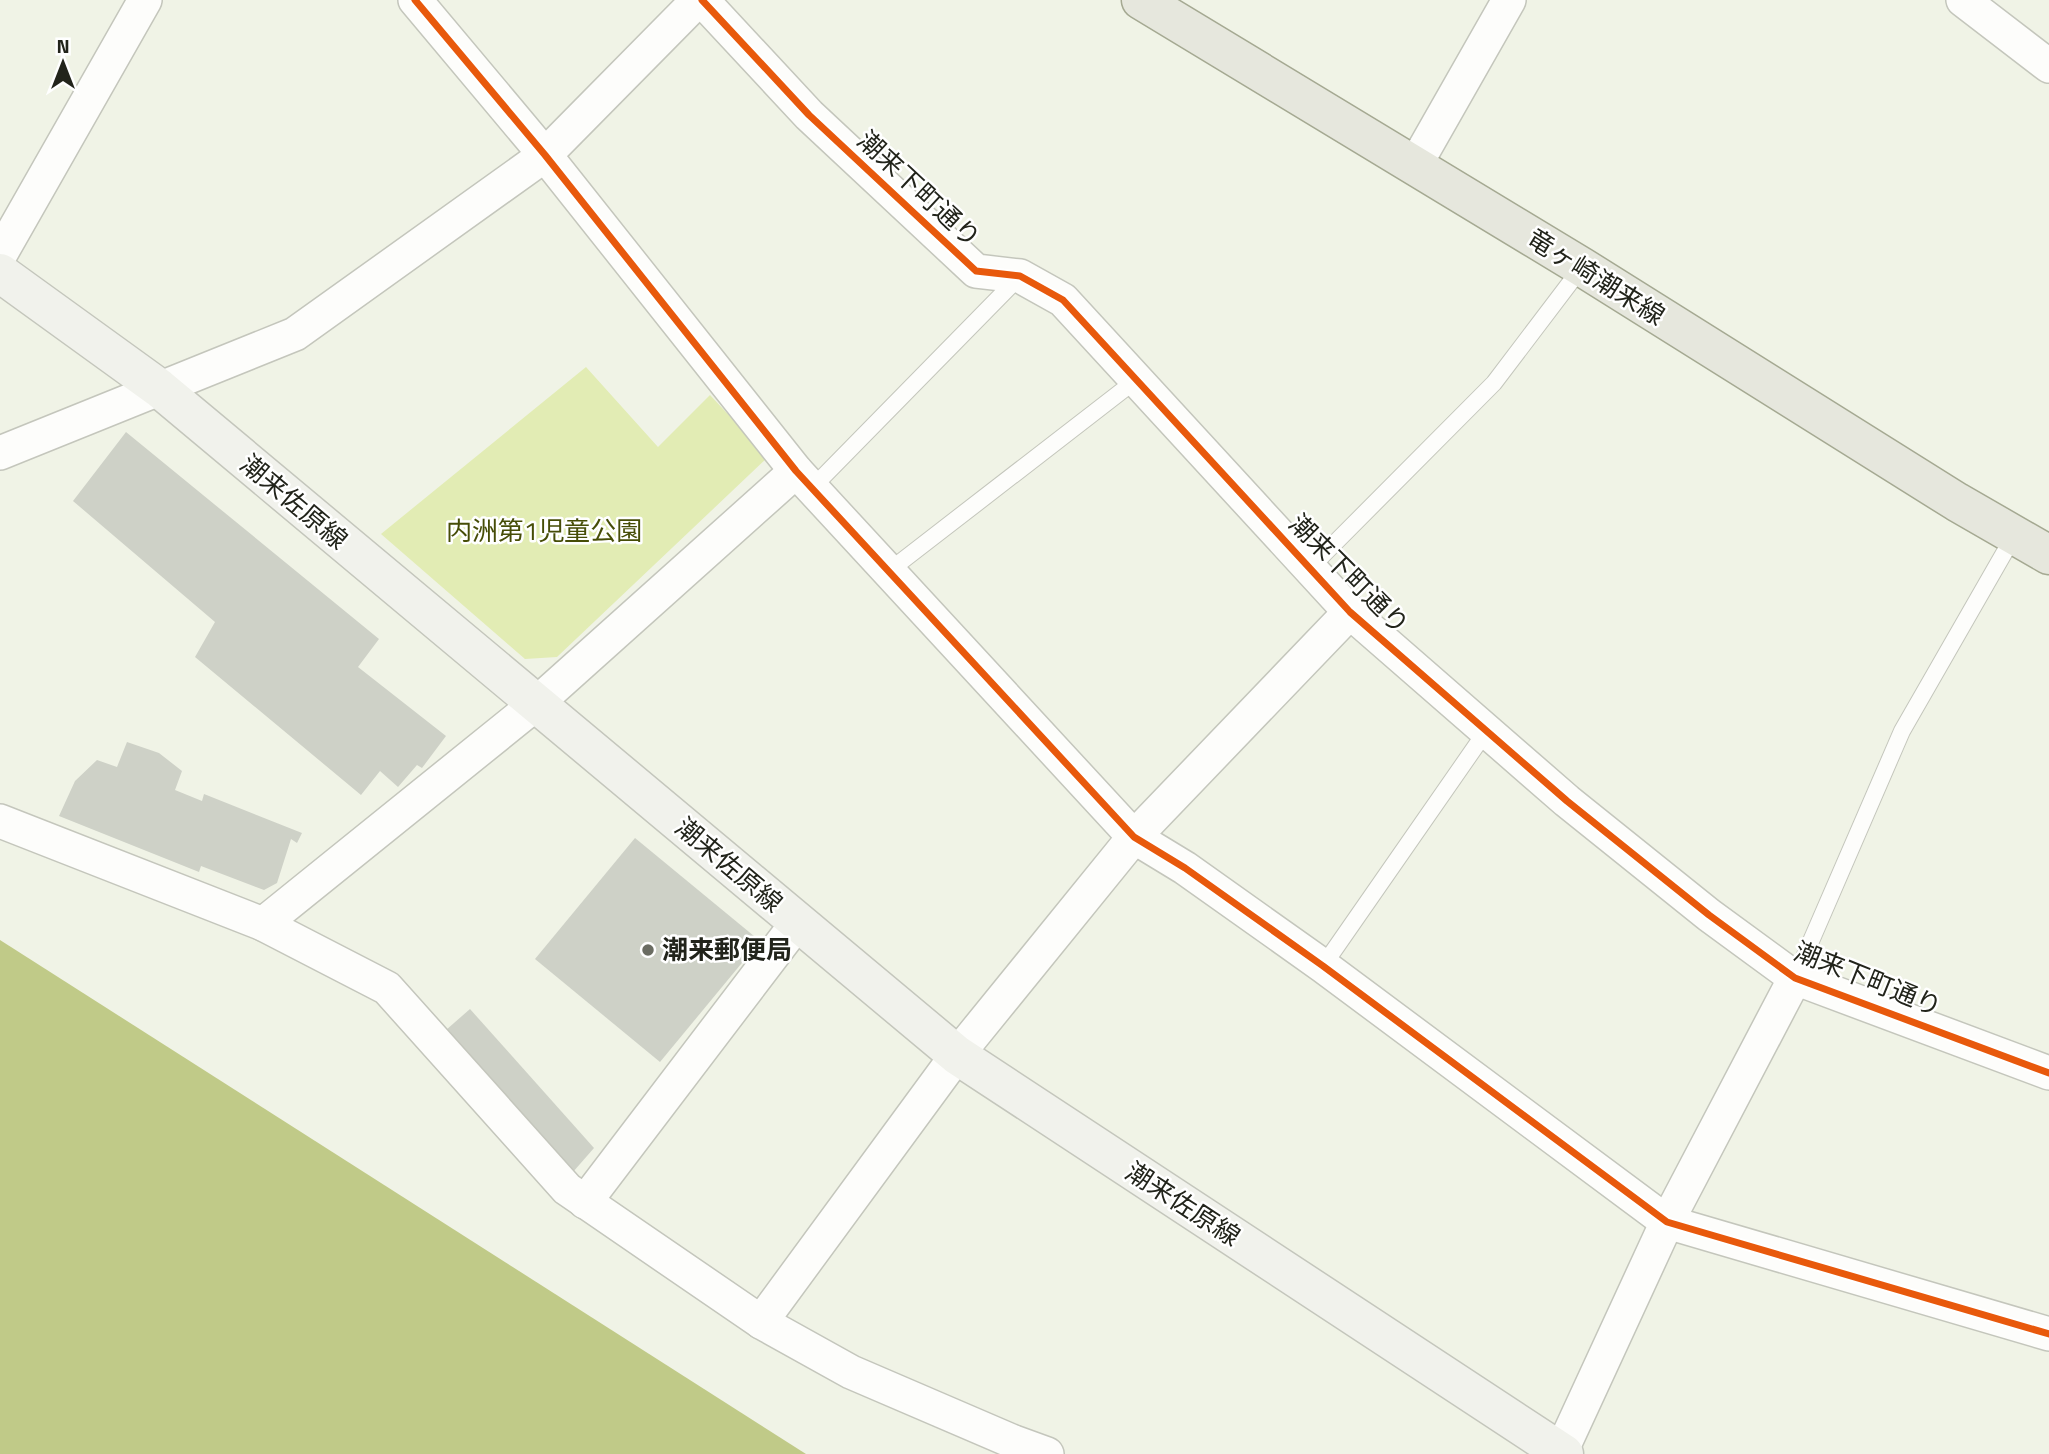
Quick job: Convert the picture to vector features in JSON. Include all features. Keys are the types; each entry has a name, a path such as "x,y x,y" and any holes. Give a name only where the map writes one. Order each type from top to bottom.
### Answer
{"main road":[{"name":"竜ヶ崎潮来線","path":"1142,0 1582,267 1957,502 2049,555"},
{"name":"潮来佐原線","path":"0,274 159,388 957,1055 1562,1454"}],"street":[{"path":"0,255 145,0"},
{"path":"0,453 295,334 545,155 700,0"},
{"name":"潮来下町通り","path":"700,0 809,115 976,271 1020,276 1063,300 1350,612 1607,833 1709,915 1795,978 2049,1073"},
{"path":"1414,167 1509,0"},
{"path":"1963,0 2049,66"},
{"path":"427,4 804,480 1134,837 1185,868 1323,966 1667,1222 2049,1334"},
{"path":"263,924 537,703 804,480"},
{"path":"761,1322 957,1055 1134,837 1350,612"},
{"path":"0,821 263,924 387,988 567,1189 585,1202 761,1322 851,1372 1014,1443 1047,1454"},
{"path":"585,1202 798,922"},
{"path":"1562,1454 1667,1222 1795,978"}],"lane":[{"path":"1310,568 1494,383 1582,267"},
{"path":"804,480 1020,276"},
{"path":"889,571 1136,380"},
{"path":"1795,978 1902,731 2015,534"},
{"path":"1323,966 1487,730"}],"green space":[{"name":"内洲第1児童公園","path":"586,367 658,447 710,395 768,457 557,657 525,659 381,534"}],"shaded area":[{"path":"0,940 806,1454 0,1454"}],"building":[{"path":"126,432 379,639 358,667 446,736 422,768 417,765 398,787 380,771 361,795 195,657 215,622 73,501"},
{"path":"127,742 159,753 182,771 175,790 202,801 204,794 302,833 297,843 291,839 277,883 264,890 201,866 199,872 59,816 75,781 97,760 117,767"},
{"path":"635,838 760,941 660,1062 535,959"},
{"path":"470,1009 594,1148 573,1172 446,1030"}],"cycle path":[{"path":"415,0 545,155 796,471 1134,837 1185,868 1323,966 1667,1222 2049,1334"},
{"path":"702,0 809,115 976,271 1020,276 1063,300 1350,612 1567,801 1709,915 1795,978 2049,1073"}],"place":[{"name":"潮来郵便局","path":"648,950"}]}
